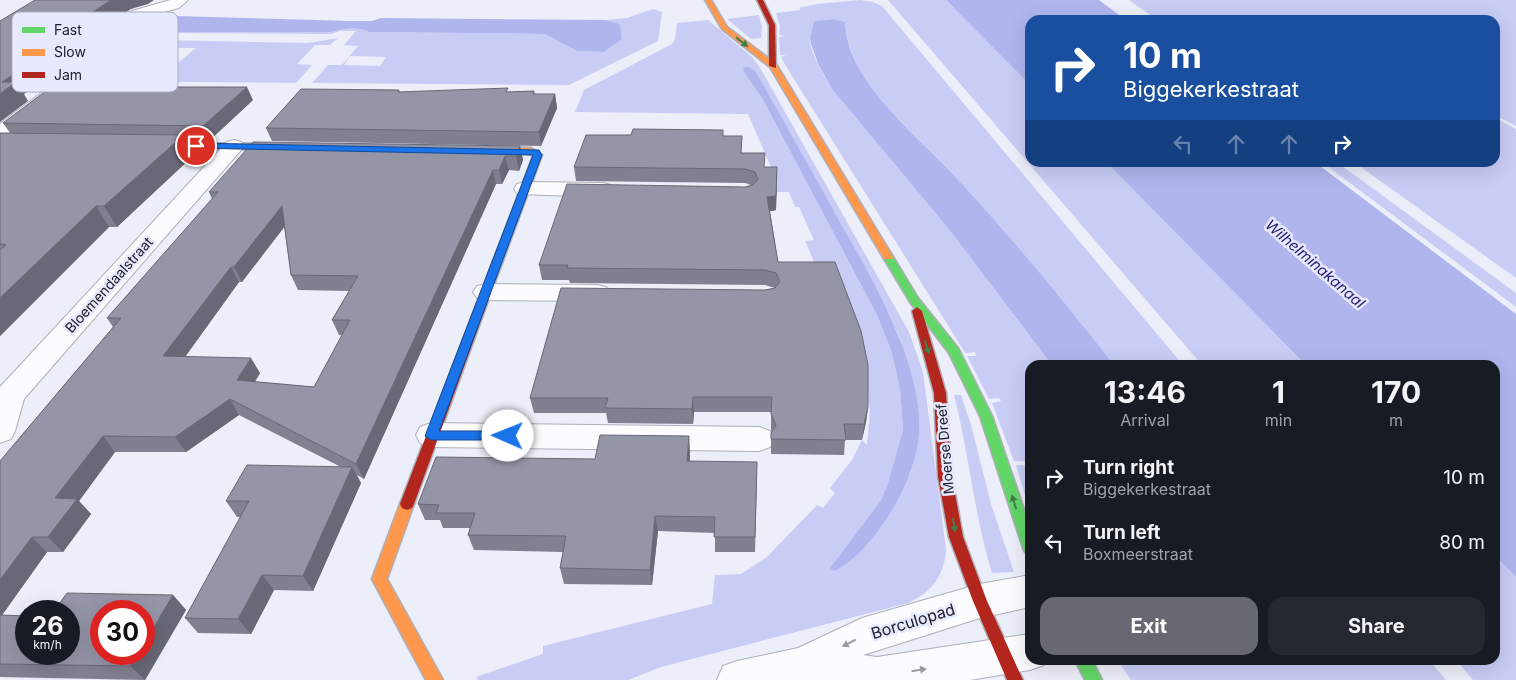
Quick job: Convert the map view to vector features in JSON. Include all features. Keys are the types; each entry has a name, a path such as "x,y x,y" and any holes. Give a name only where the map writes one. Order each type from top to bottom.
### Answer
{"street":[{"path":"146,12 173,5 180,0"},
{"name":"Moerse Dreef","path":"708,0 724,28 773,66 914,300 954,351 986,416 1025,533"},
{"path":"760,0 773,24 773,66"},
{"path":"3,141 55,92"},
{"path":"134,145 298,147"},
{"name":"Bloemendaalstraat","path":"0,431 10,395 234,146"},
{"path":"435,680 379,579 431,436 538,155 536,152 473,150"},
{"path":"525,189 620,190"},
{"path":"486,292 626,293"},
{"name":"Moerse Dreef","path":"914,300 940,393 945,477 956,537 980,601 1017,663"},
{"path":"431,436 760,439"},
{"name":"Borculopad","path":"737,680 802,666 862,636 980,601 1025,591"},
{"name":"Borculopad","path":"802,666 877,676 1017,663"},
{"path":"1086,665 1094,680"}],"shaded area":[{"path":"860,0 882,6 1179,360 1110,360 1002,229 871,87 861,72 853,54 845,22 834,19 814,21 810,43 818,64 832,89 948,228 1048,360 1025,360 1025,461 1014,461 992,403 1001,401 999,398 989,399 967,356 976,356 975,352 966,353 964,351 784,63 781,57 786,55 780,55 779,37 785,36 779,35 780,26 776,13 801,10 799,8 817,4"},
{"path":"888,0 946,0 1025,80 1025,159"},
{"path":"1129,0 1516,0 1516,126 1500,118 1500,15 1150,15"},
{"path":"653,9 662,12 658,41 569,85 312,83 328,65 342,65 358,46 344,45 356,31 340,31 331,34 178,33 178,31 331,32 355,29 369,32 545,34 577,51 604,52 622,39 620,24 606,20 627,18","holes":["350,56 386,57 380,66 344,65"]},
{"path":"759,15 762,27 761,38 751,39 727,19"},
{"path":"708,20 752,57 759,66 909,332 923,372 946,550 943,568 935,582 924,594 908,603 661,667 628,680 478,680 476,677 543,654 543,646 712,604 715,575 741,574 767,557 817,505 823,508 835,493 830,488 852,460 862,440 867,445 870,411 866,380 805,241 814,240 799,207 795,207 789,192 776,192 777,181 748,114 575,112 584,90 672,44 675,40 677,23","holes":["744,72 756,72 890,316 900,339 918,441 911,472 881,527 840,568 830,568 881,500 887,486 903,430 900,389 891,350 877,315 762,98"]},
{"path":"338,38 330,45 315,45 297,64 312,65 296,83 178,82 178,63 196,48 178,48 178,40 308,43"},
{"path":"1500,121 1516,129 1516,278 1361,167 1500,167"},
{"path":"1032,167 1111,167 1301,360 1198,360"},
{"path":"1328,167 1343,167 1516,293 1516,307"},
{"path":"954,395 961,395 971,425 991,504 1014,572 992,573 981,529"},
{"path":"1016,465 1025,465 1025,495"},
{"path":"1500,561 1516,577 1516,680 1473,680 1460,665 1500,665"},
{"path":"1121,665 1433,665 1446,680 1131,680"}],"water":[{"path":"946,0 1099,0 1119,15 1025,15 1025,80"},
{"path":"178,16 349,21 372,21 381,18 606,20 620,24 622,39 604,52 577,51 545,34 369,32 355,29 331,32 178,32"},
{"path":"834,19 845,22 850,48 861,72 871,87 1002,229 1110,360 1048,360 948,228 832,89 819,66 811,44 810,37 814,21"},
{"path":"749,67 756,72 880,296 906,355 919,414 918,442 914,462 899,498 872,539 850,561 834,571 830,568 881,500 887,486 903,430 900,389 891,350 877,315 762,98 744,72 743,68"},
{"name":"Wilhelminakanaal","path":"1111,167 1321,167 1516,314 1516,577 1500,561 1500,360 1301,360"}],"building":[{"path":"35,0 111,0 93,12 15,12"},
{"path":"12,14 12,75 2,82 12,82 12,85 0,94 0,21"},
{"path":"178,87 247,87 203,126 3,123 44,92 178,92"},
{"path":"508,88 506,92 534,91 533,94 555,94 539,132 266,128 301,89 399,90 398,92"},
{"path":"633,129 723,130 723,136 742,136 741,153 765,153 764,167 777,167 776,196 767,197 778,262 835,262 861,331 868,365 868,407 864,424 844,424 846,440 771,439 771,433 776,425 771,414 772,397 693,397 692,409 605,408 608,398 530,398 561,288 765,290 775,288 780,281 776,273 765,270 567,268 568,265 539,265 567,184 745,187 753,185 758,179 755,172 745,169 574,167 586,135 631,135"},
{"path":"0,133 184,135 104,206 96,206 0,298 0,250 6,245 0,244"},
{"path":"253,142 520,146 516,156 505,156 499,170 493,170 356,464 230,399 175,437 103,436 55,498 77,499 48,537 32,537 0,580 0,461 121,318 107,318 218,192 209,192","holes":["282,206 291,275 358,276 332,320 350,320 314,387 237,380 251,358 163,356 231,267 234,267"]},
{"path":"600,435 689,436 687,461 757,462 755,537 714,537 715,517 655,516 650,570 560,568 566,536 468,535 475,513 436,513 439,505 418,504 436,457 595,459"},
{"path":"247,465 352,467 303,576 262,575 238,619 185,618 249,501 226,501"},
{"path":"67,593 173,595 155,625 155,600 90,600 90,665 130,666 65,665 80,665 80,600 62,600"},
{"path":"0,615 15,616 15,664 0,664"}],"traffic: fast":[{"path":"888,257 914,300 954,351 986,416 1025,533"},
{"path":"1086,665 1094,680"}],"traffic: slow":[{"path":"708,0 724,28 773,66 888,257"},
{"path":"151,146 286,147"},
{"path":"484,150 531,151 538,155 487,290"},
{"path":"407,504 379,579 435,680"}],"traffic: jam":[{"path":"760,0 772,25 773,66"},
{"path":"407,504 487,290"},
{"path":"917,311 940,393 945,477 956,537 980,601 1015,680"}],"route":[{"path":"196,146 512,150 536,152 538,155 431,436 508,436"}]}
